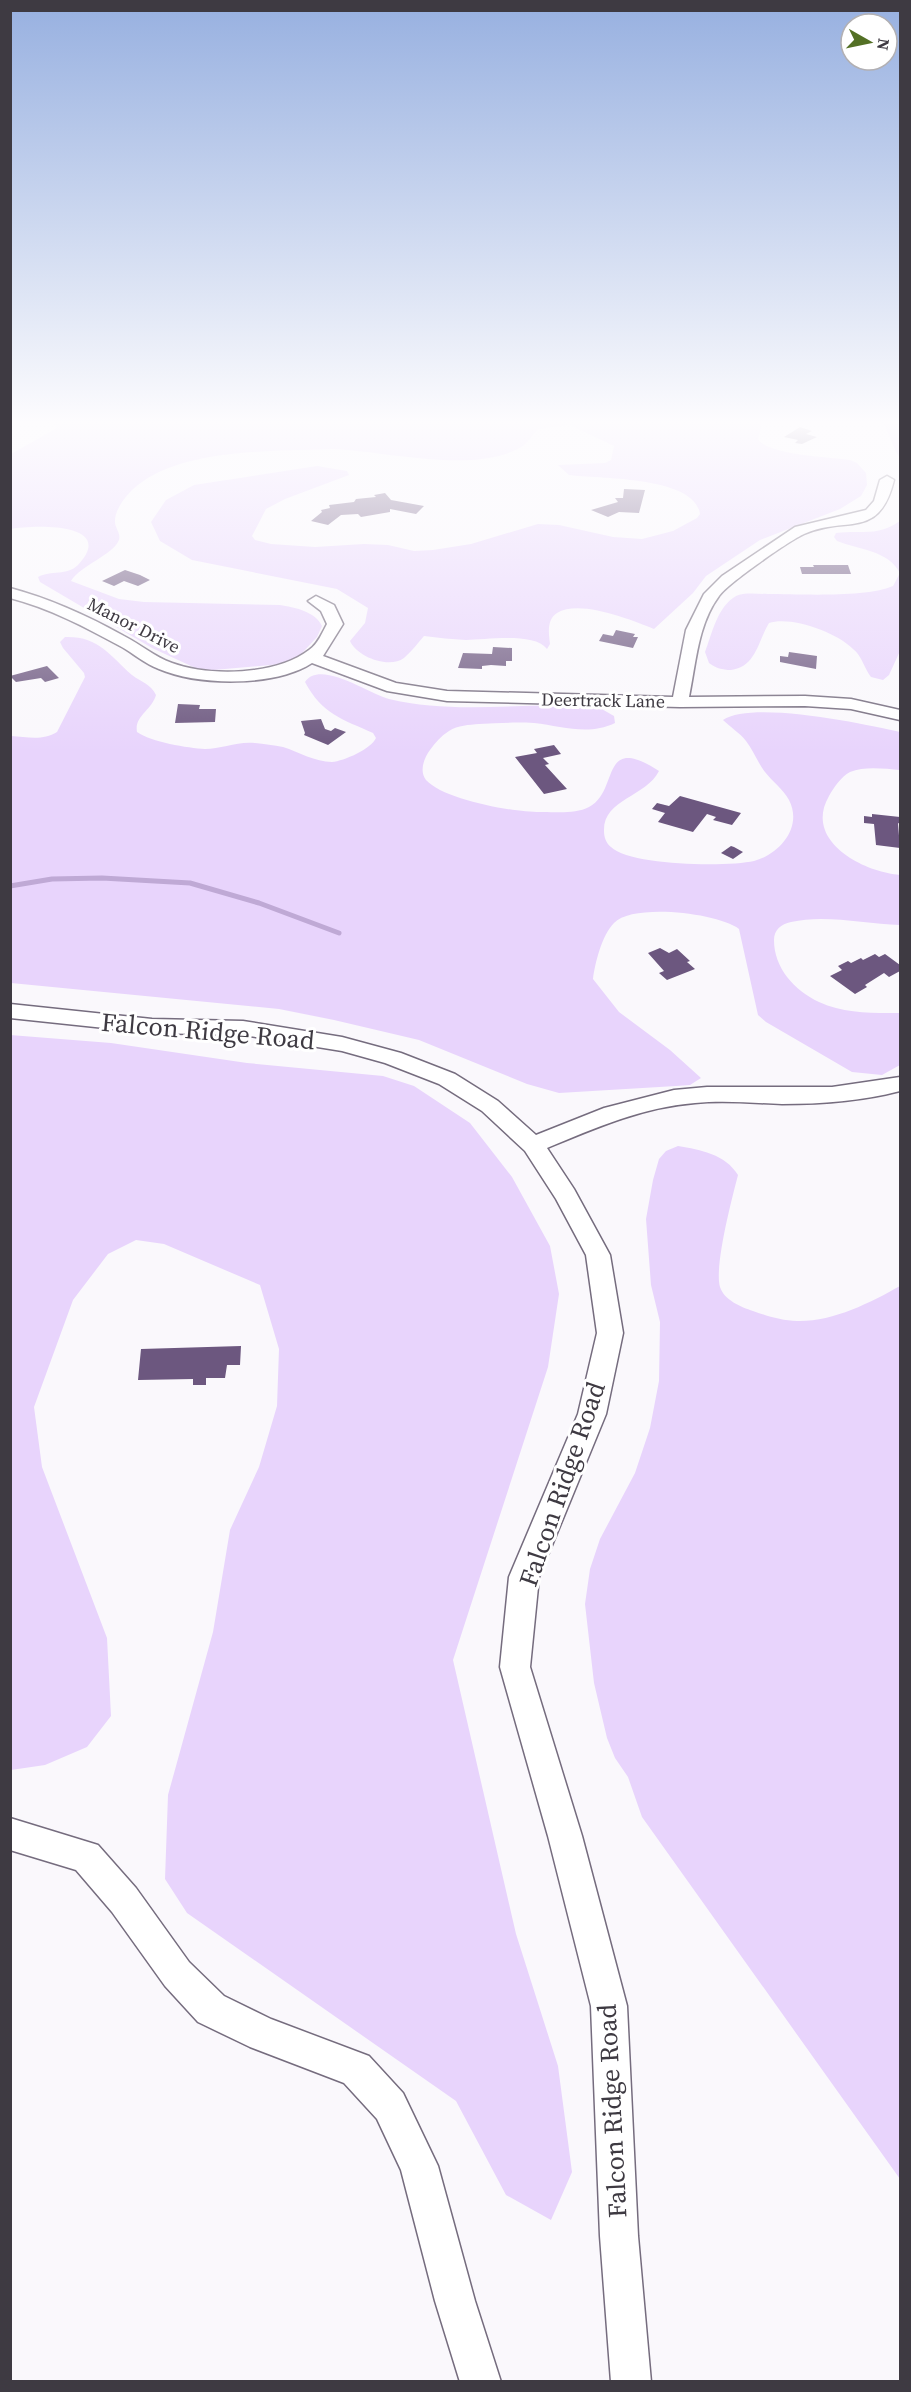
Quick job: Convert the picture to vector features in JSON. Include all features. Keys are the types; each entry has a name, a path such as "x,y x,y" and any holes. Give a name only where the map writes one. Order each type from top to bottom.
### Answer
{"street":[{"path":"680,702 694,630 712,594 727,579 758,556 799,531"},
{"name":"Manor Drive","path":"10,593 53,606 86,621 166,666 189,673 229,676 266,672 292,666 310,657 327,639 335,624 328,608 316,601"},
{"name":"Deertrack Lane","path":"310,657 393,687 435,695 851,704 900,715"},
{"name":"Falcon Ridge Road","path":"10,1011 152,1026 243,1028 342,1044 393,1058 447,1079 490,1106 533,1145 566,1195 598,1255 610,1334 592,1414 524,1577 515,1666 565,1836 609,2006 619,2236 631,2382"},
{"path":"533,1145 599,1118 655,1101 695,1095 840,1094 900,1084"},
{"path":"10,1834 86,1857 124,1900 177,1974 211,2009 263,2034 356,2069 390,2106 419,2166 455,2301 481,2382"}],"shaded area":[{"path":"72,531 118,531 119,540 116,545 71,581 119,599 144,602 286,606 310,614 322,626 317,637 293,663 202,671 152,648 40,582 38,577 69,571 78,565 88,551 88,541"},
{"path":"155,531 255,531 252,536 255,540 271,544 315,547 388,545 414,551 471,544 516,531 584,531 613,537 642,539 673,531 784,531 760,540 706,576 693,593 654,629 606,612 579,608 567,609 557,613 551,620 550,644 547,649 532,640 497,638 466,640 424,636 404,658 398,661 382,662 359,652 350,641 365,623 368,608 337,589 192,560 160,541"},
{"path":"900,531 900,573 895,565 881,555 837,541 834,537 836,533"},
{"path":"900,573 900,651 889,675 883,680 871,677 859,655 836,637 813,627 789,622 769,623 751,659 739,668 725,670 709,663 705,652 716,621 724,607 736,596 832,594 881,590 893,586"},
{"path":"65,637 95,643 154,691 156,695 154,700 138,722 137,732 160,742 189,747 211,749 255,743 283,747 326,762 357,754 376,738 373,733 334,714 318,702 305,682 312,676 322,674 345,680 389,699 415,704 468,707 574,706 600,708 614,716 615,723 585,730 534,723 479,724 456,728 441,737 428,753 423,765 424,776 435,787 448,794 481,804 531,812 566,812 589,807 598,799 605,789 613,768 619,761 627,758 640,761 659,771 645,787 610,812 606,820 604,835 609,845 622,853 658,861 723,864 754,861 780,846 791,829 793,810 787,796 765,772 744,738 723,720 737,714 783,713 836,719 900,732 900,770 868,768 850,772 833,789 823,812 824,827 830,840 841,851 854,861 870,868 900,875 900,925 831,919 804,920 781,926 775,933 774,940 778,960 787,977 810,997 829,1006 849,1011 900,1013 900,1065 882,1075 852,1072 766,1022 758,1015 739,929 713,918 676,912 639,913 624,917 614,923 597,957 593,979 619,1012 670,1050 701,1078 690,1085 559,1093 527,1084 419,1040 334,1020 279,1009 11,983 11,736 41,737 57,732 85,677 60,642"},
{"path":"10,1035 111,1043 247,1063 383,1076 414,1086 470,1123 512,1177 550,1246 559,1294 548,1367 453,1660 516,1934 558,2066 572,2172 551,2220 506,2195 456,2101 187,1913 165,1879 168,1795 213,1632 230,1530 259,1467 277,1406 279,1349 260,1285 164,1244 136,1240 108,1254 73,1300 34,1407 42,1467 107,1638 111,1716 87,1747 45,1765 11,1770"},
{"path":"678,1146 712,1154 726,1162 738,1175 719,1264 720,1287 725,1296 734,1302 775,1318 791,1321 810,1320 837,1315 900,1286 900,2179 642,1817 628,1777 615,1758 607,1738 594,1683 585,1604 590,1569 600,1539 635,1473 650,1428 659,1381 660,1322 651,1285 646,1219 659,1159 666,1151"}],"building":[{"path":"813,565 848,565 851,574 802,574 800,567 814,567"},
{"path":"125,570 150,580 138,586 124,581 114,586 102,581"},
{"path":"616,630 635,634 633,637 638,637 633,648 599,641 603,634 613,636"},
{"path":"493,647 512,648 512,661 506,661 506,666 482,666 482,669 458,668 463,653 492,654"},
{"path":"789,652 817,656 816,669 780,662 780,656 788,657"},
{"path":"47,666 59,678 45,682 41,678 16,682 10,676"},
{"path":"178,704 200,705 199,709 216,709 215,722 175,723"},
{"path":"321,719 325,729 331,731 335,728 346,732 328,745 304,735 301,721"},
{"path":"554,745 561,754 543,758 549,764 545,765 567,789 544,794 515,757 537,753 534,749"},
{"path":"680,796 741,813 732,825 713,820 716,817 707,814 693,832 658,822 665,813 652,809 657,803 669,806"},
{"path":"872,814 900,817 900,824 898,823 900,848 876,845 874,824 864,823 864,816 872,817"},
{"path":"731,846 743,852 733,859 721,853"},
{"path":"660,948 669,953 677,949 695,969 667,980 659,973 664,971 648,953"},
{"path":"875,954 879,957 885,954 900,965 900,971 889,977 884,973 855,994 830,976 842,970 838,966 848,961 851,963 861,958 863,960"},
{"path":"241,1346 240,1365 227,1365 225,1378 206,1378 206,1385 193,1385 193,1379 138,1380 141,1349"}],"waterway":[{"path":"10,886 52,879 102,878 190,883 259,903 339,933"}]}
